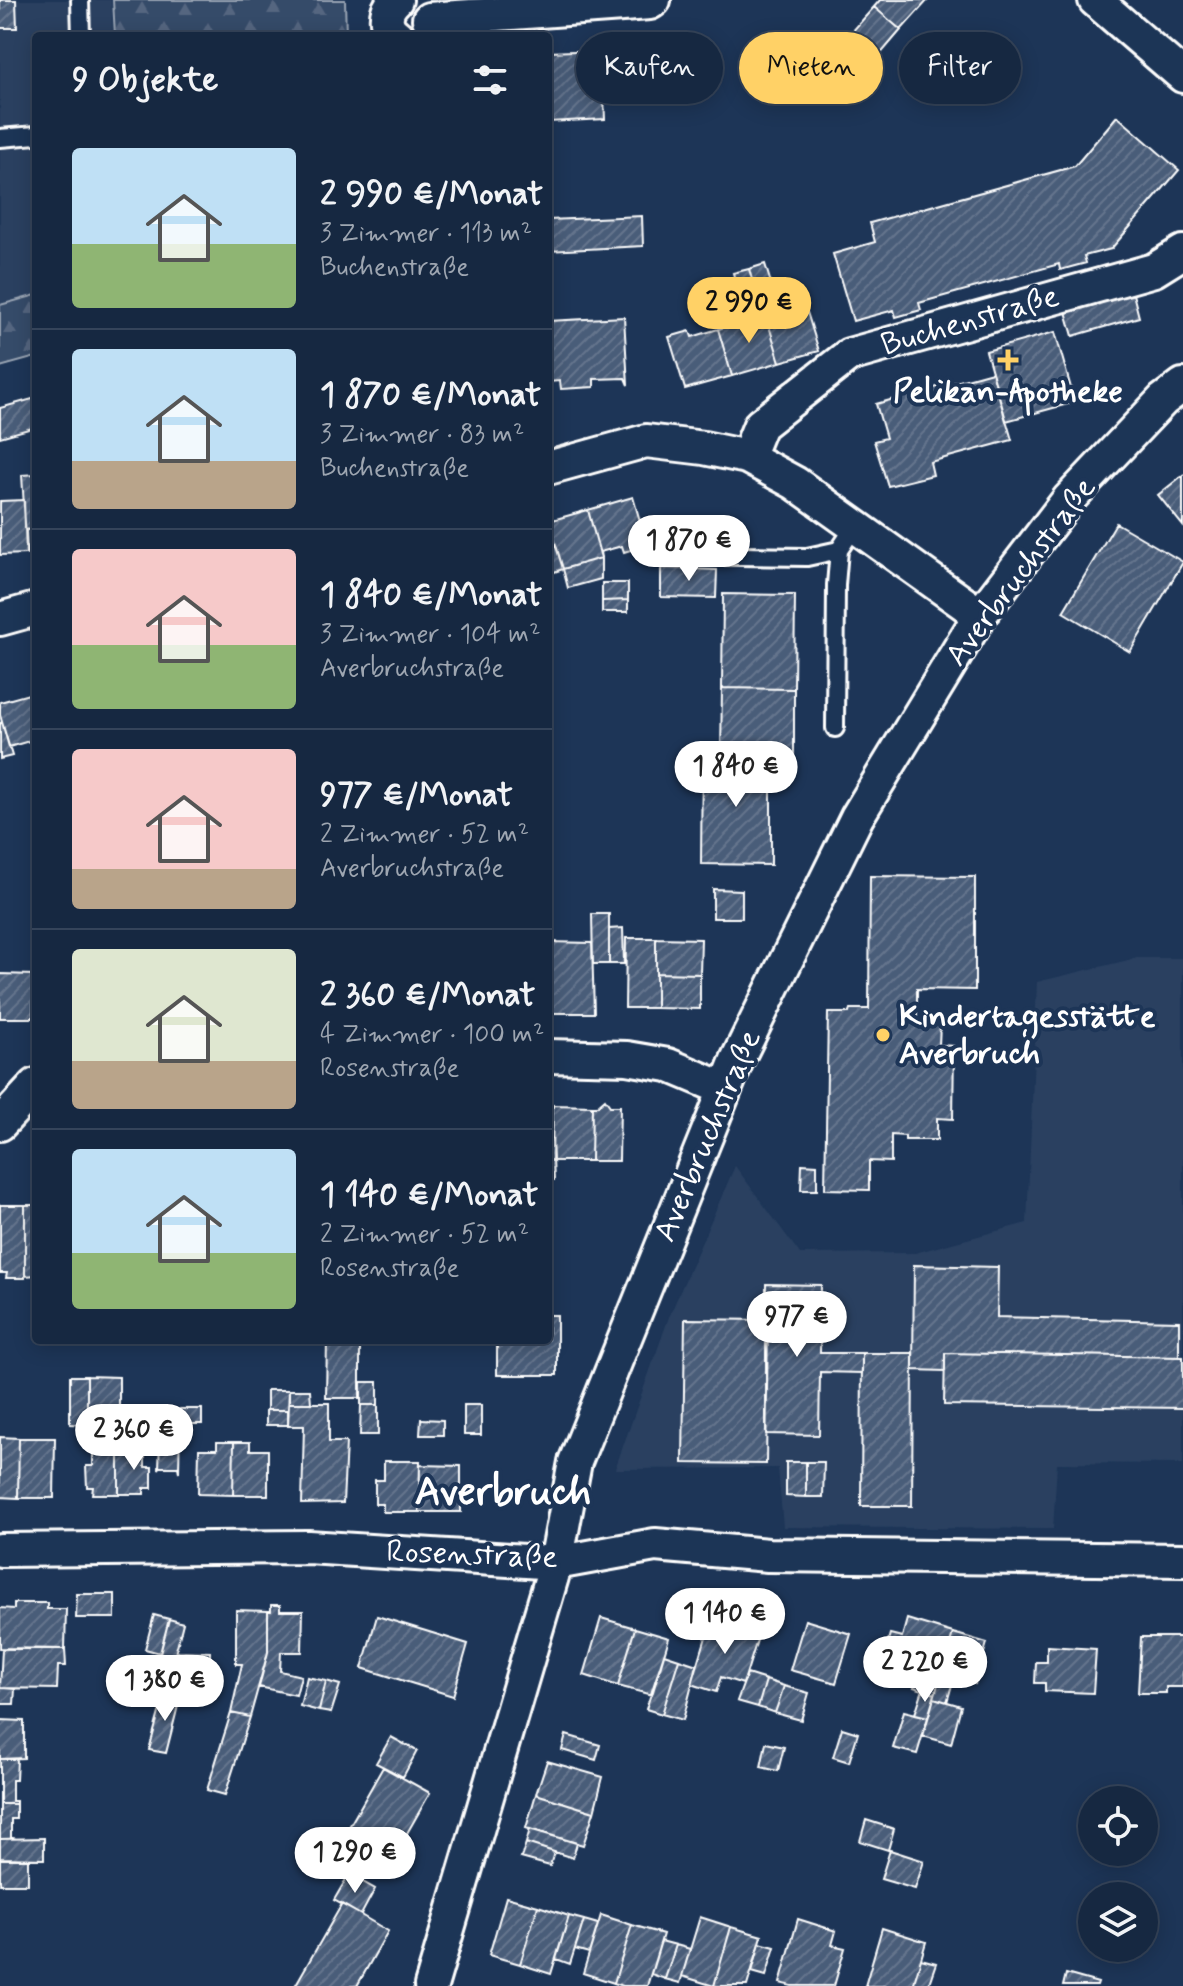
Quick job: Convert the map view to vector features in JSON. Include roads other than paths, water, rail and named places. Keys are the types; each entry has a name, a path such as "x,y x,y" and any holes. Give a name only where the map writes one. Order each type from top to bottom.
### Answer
{"street":[{"path":"422,18 650,3 654,0"},
{"path":"1095,0 1183,76"},
{"name":"Buchenstraße","path":"747,457 760,425 849,355 1154,270 1183,252"},
{"name":"Averbruchstraße","path":"431,1986 556,1563 575,1462 725,1089 779,971 857,817 980,615 1069,499 1163,400 1183,385"},
{"path":"552,467 646,441 747,457 795,483 847,538 980,615"},
{"path":"0,619 32,610"},
{"path":"552,1056 627,1058 668,1065 725,1089"},
{"path":"0,1124 32,1089"},
{"name":"Rosenstraße","path":"0,1550 308,1547 556,1563 655,1545 768,1555 1183,1560"}],"lane":[{"path":"80,0 81,32"},
{"path":"0,138 32,135"},
{"path":"673,555 807,557 847,538"},
{"path":"835,728 836,585 847,538"}],"place":[{"name":"Pelikan-Apotheke","path":"1008,360"},
{"name":"Kindertagesstätte Averbruch","path":"883,1035"}],"district":[{"name":"Averbruch","path":"503,1493"}]}
